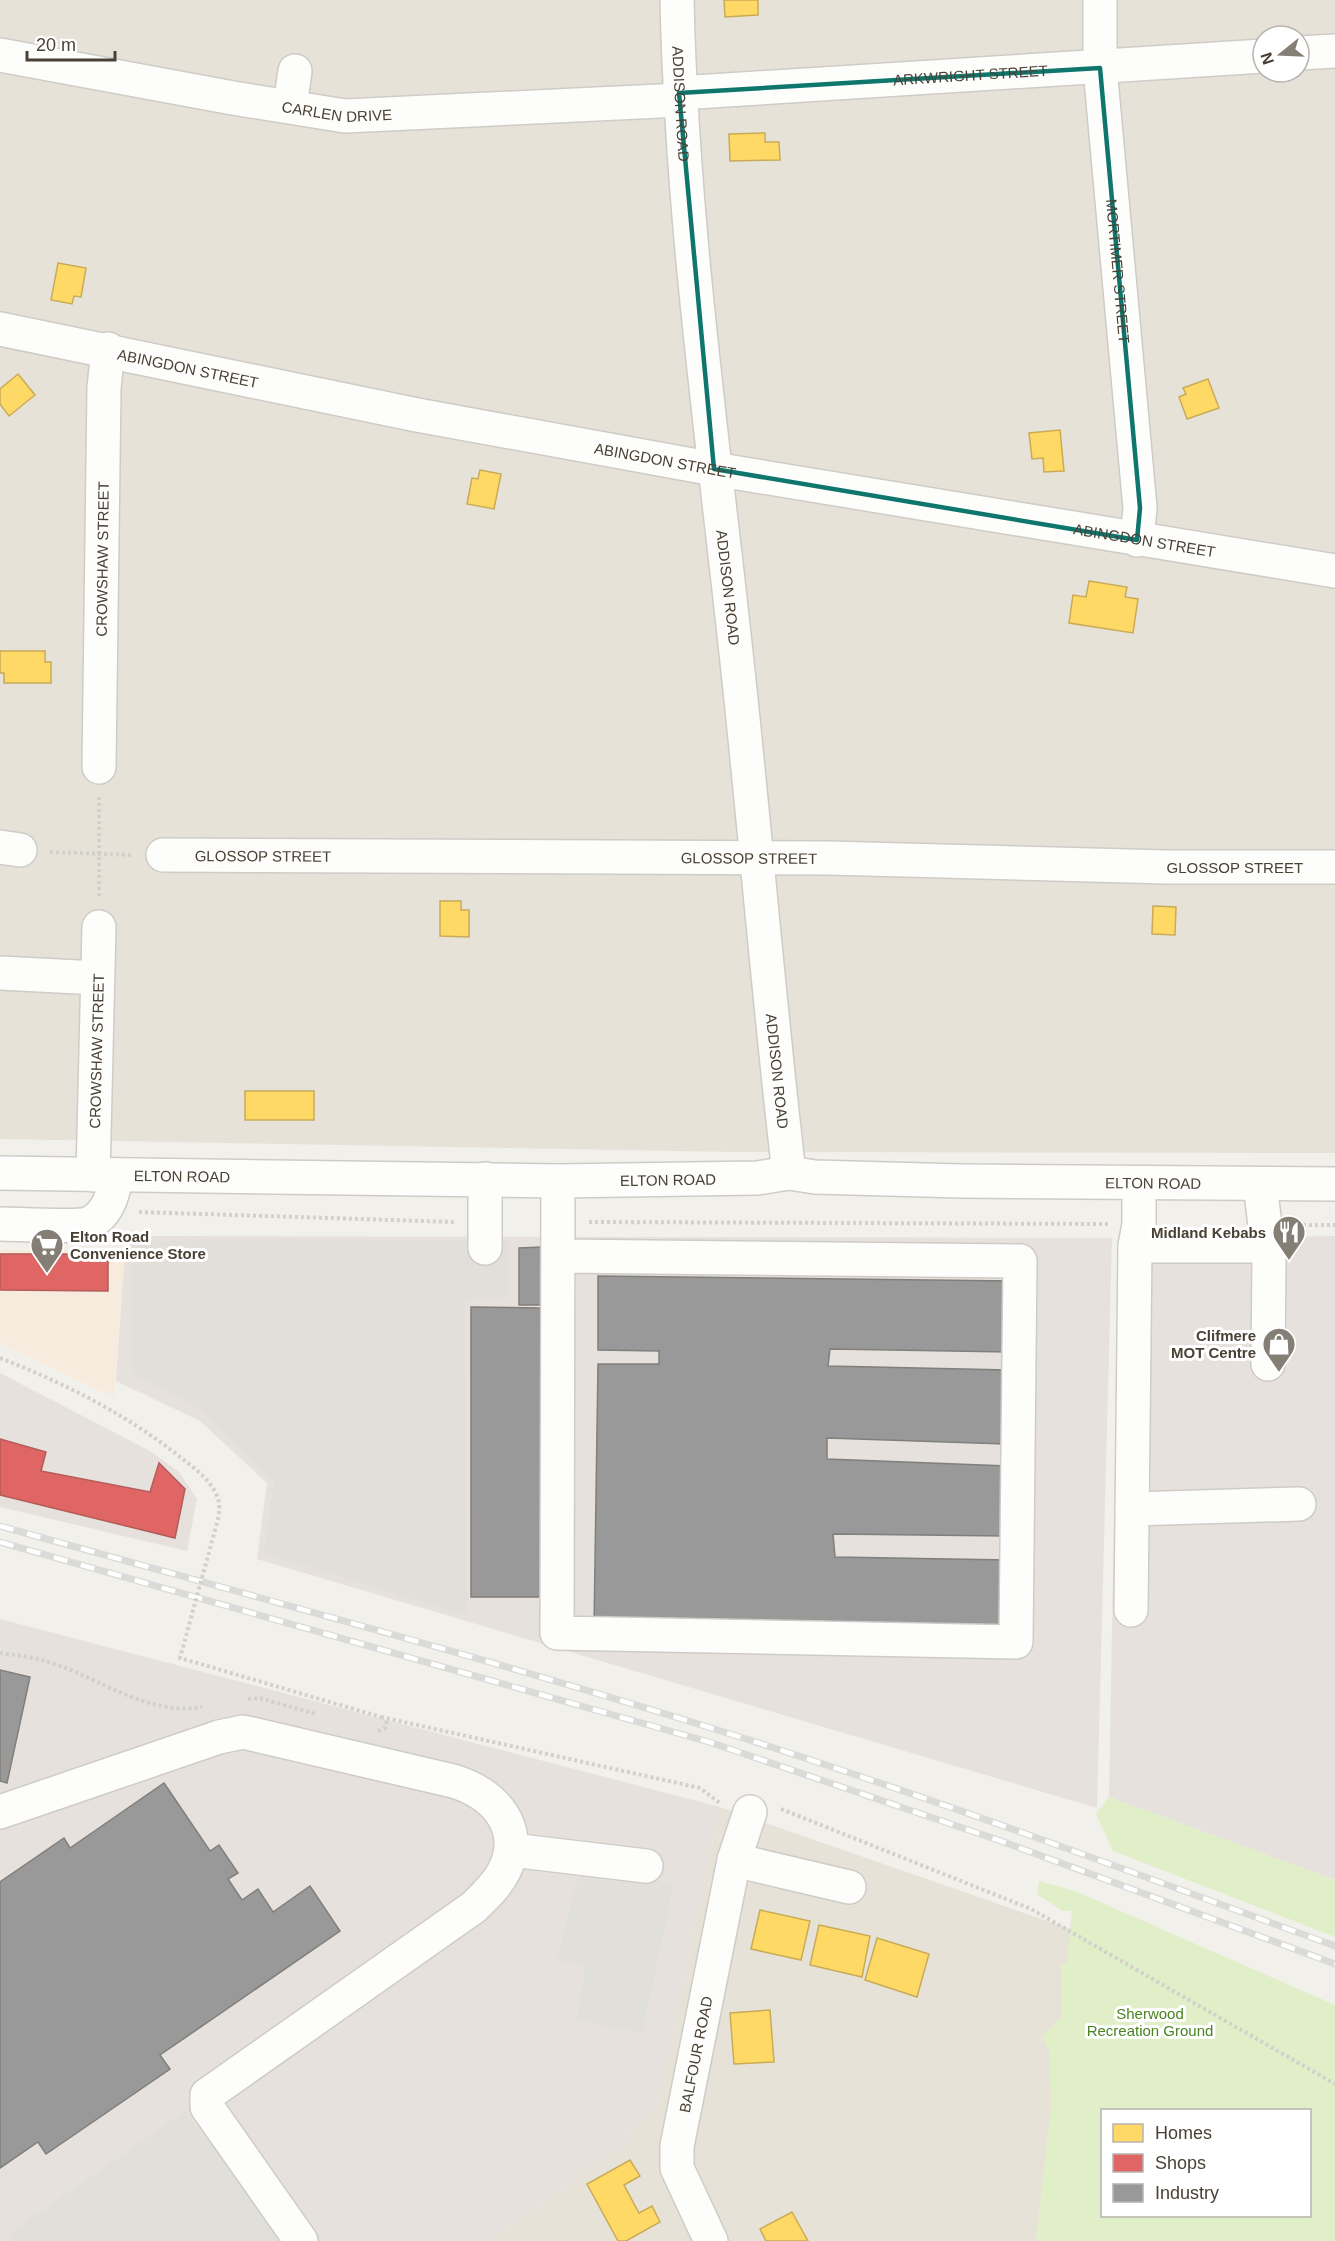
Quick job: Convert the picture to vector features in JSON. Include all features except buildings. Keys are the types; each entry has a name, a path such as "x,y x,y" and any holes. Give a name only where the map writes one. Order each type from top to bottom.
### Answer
{"street":[{"name":"ADDISON ROAD","path":"677,0 679,97 714,469 789,1173"},
{"name":"MORTIMER STREET","path":"1100,0 1100,68 1140,508 1137,540"},
{"path":"1311,52 1335,51"},
{"name":"CARLEN DRIVE","path":"0,55 345,116 679,97"},
{"name":"ARKWRIGHT STREET","path":"679,97 1251,57"},
{"path":"290,106 295,71"},
{"name":"ABINGDON STREET","path":"0,328 417,415 714,469 1335,571"},
{"name":"CROWSHAW STREET","path":"99,767 104,388 108,349"},
{"name":"GLOSSOP STREET","path":"163,855 756,858 1155,867 1335,867"},
{"name":"CROWSHAW STREET","path":"99,927 97,978 104,1175 115,1190 104,1212"},
{"path":"0,973 97,978"},
{"name":"ELTON ROAD","path":"0,1173 558,1181 757,1178 789,1173 884,1179 1335,1184"},
{"path":"485,1179 485,1235"},
{"path":"558,1181 560,1256 556,1634 1016,1642 1020,1261 560,1256"},
{"path":"1131,1610 1139,1183"},
{"path":"1260,1184 1265,1235 1268,1364"},
{"path":"0,1224 89,1224 104,1212"},
{"path":"1137,1235 1265,1235"},
{"path":"1132,1509 1299,1504"},
{"path":"0,1812 233,1732 254,1732 467,1785 502,1811 512,1838 512,1850 499,1879 474,1907 207,2095 207,2106 301,2241"},
{"name":"BALFOUR ROAD","path":"711,2241 677,2168 677,2146 734,1860 750,1812"},
{"path":"512,1850 646,1866"},
{"path":"734,1860 849,1887"}],"path":[{"path":"99,767 99,927"},
{"path":"10,849 100,856 163,855"},
{"path":"104,1212 485,1235"},
{"path":"560,1222 1137,1235"},
{"path":"1265,1235 1335,1225"},
{"path":"0,1358 107,1406 148,1431 200,1472 210,1484 220,1508 180,1658 387,1719 385,1728 375,1731"},
{"path":"0,1653 46,1661 140,1699 182,1711 204,1707"},
{"path":"237,1701 259,1698 322,1716"}],"highlighted area":[{"path":"1100,68 1140,508 1137,540 714,469 679,93"}],"shaded area":[{"path":"0,0 1335,0 1335,1153 734,1152 0,1139"},
{"path":"126,1236 1112,1238 1097,1808 257,1559 267,1483 200,1421 116,1381"},
{"path":"1335,1236 1335,1880 1109,1797 1119,1239"},
{"path":"508,1240 508,1297 465,1299 467,1616 264,1553 274,1483 203,1411 132,1373 131,1241"},
{"path":"0,1250 125,1250 114,1397 0,1343"},
{"path":"0,1373 150,1451 179,1472 197,1499 187,1551 0,1507"},
{"path":"0,1619 720,1807 657,2110 627,2129 633,2141 575,2173 577,2180 487,2241 0,2241"},
{"path":"720,1807 1073,1930 1036,2241 487,2241 577,2180 575,2173 633,2141 627,2129 657,2110"},
{"path":"581,1870 674,1884 642,2034 577,2019 586,1964 556,1961"},
{"path":"185,2111 199,2130 222,2145 288,2241 15,2241 10,2233"}],"green space":[{"path":"1109,1797 1335,1880 1335,1937 1113,1851 1096,1814"},
{"name":"Sherwood Recreation Ground","path":"1039,1881 1075,1891 1335,2005 1335,2241 1036,2241 1051,2106 1049,2050 1042,2037 1061,2017 1061,1966 1067,1962 1072,1911 1063,1911 1037,1894"}],"railway":[{"path":"0,1526 445,1649 711,1728 946,1806 1335,1946"},
{"path":"0,1542 709,1742 1001,1841 1335,1964"}],"place":[{"name":"Midland Kebabs","path":"1289,1261"},
{"name":"Elton Road Convenience Store","path":"47,1274"},
{"name":"Clifmere MOT Centre","path":"1279,1373"}]}
